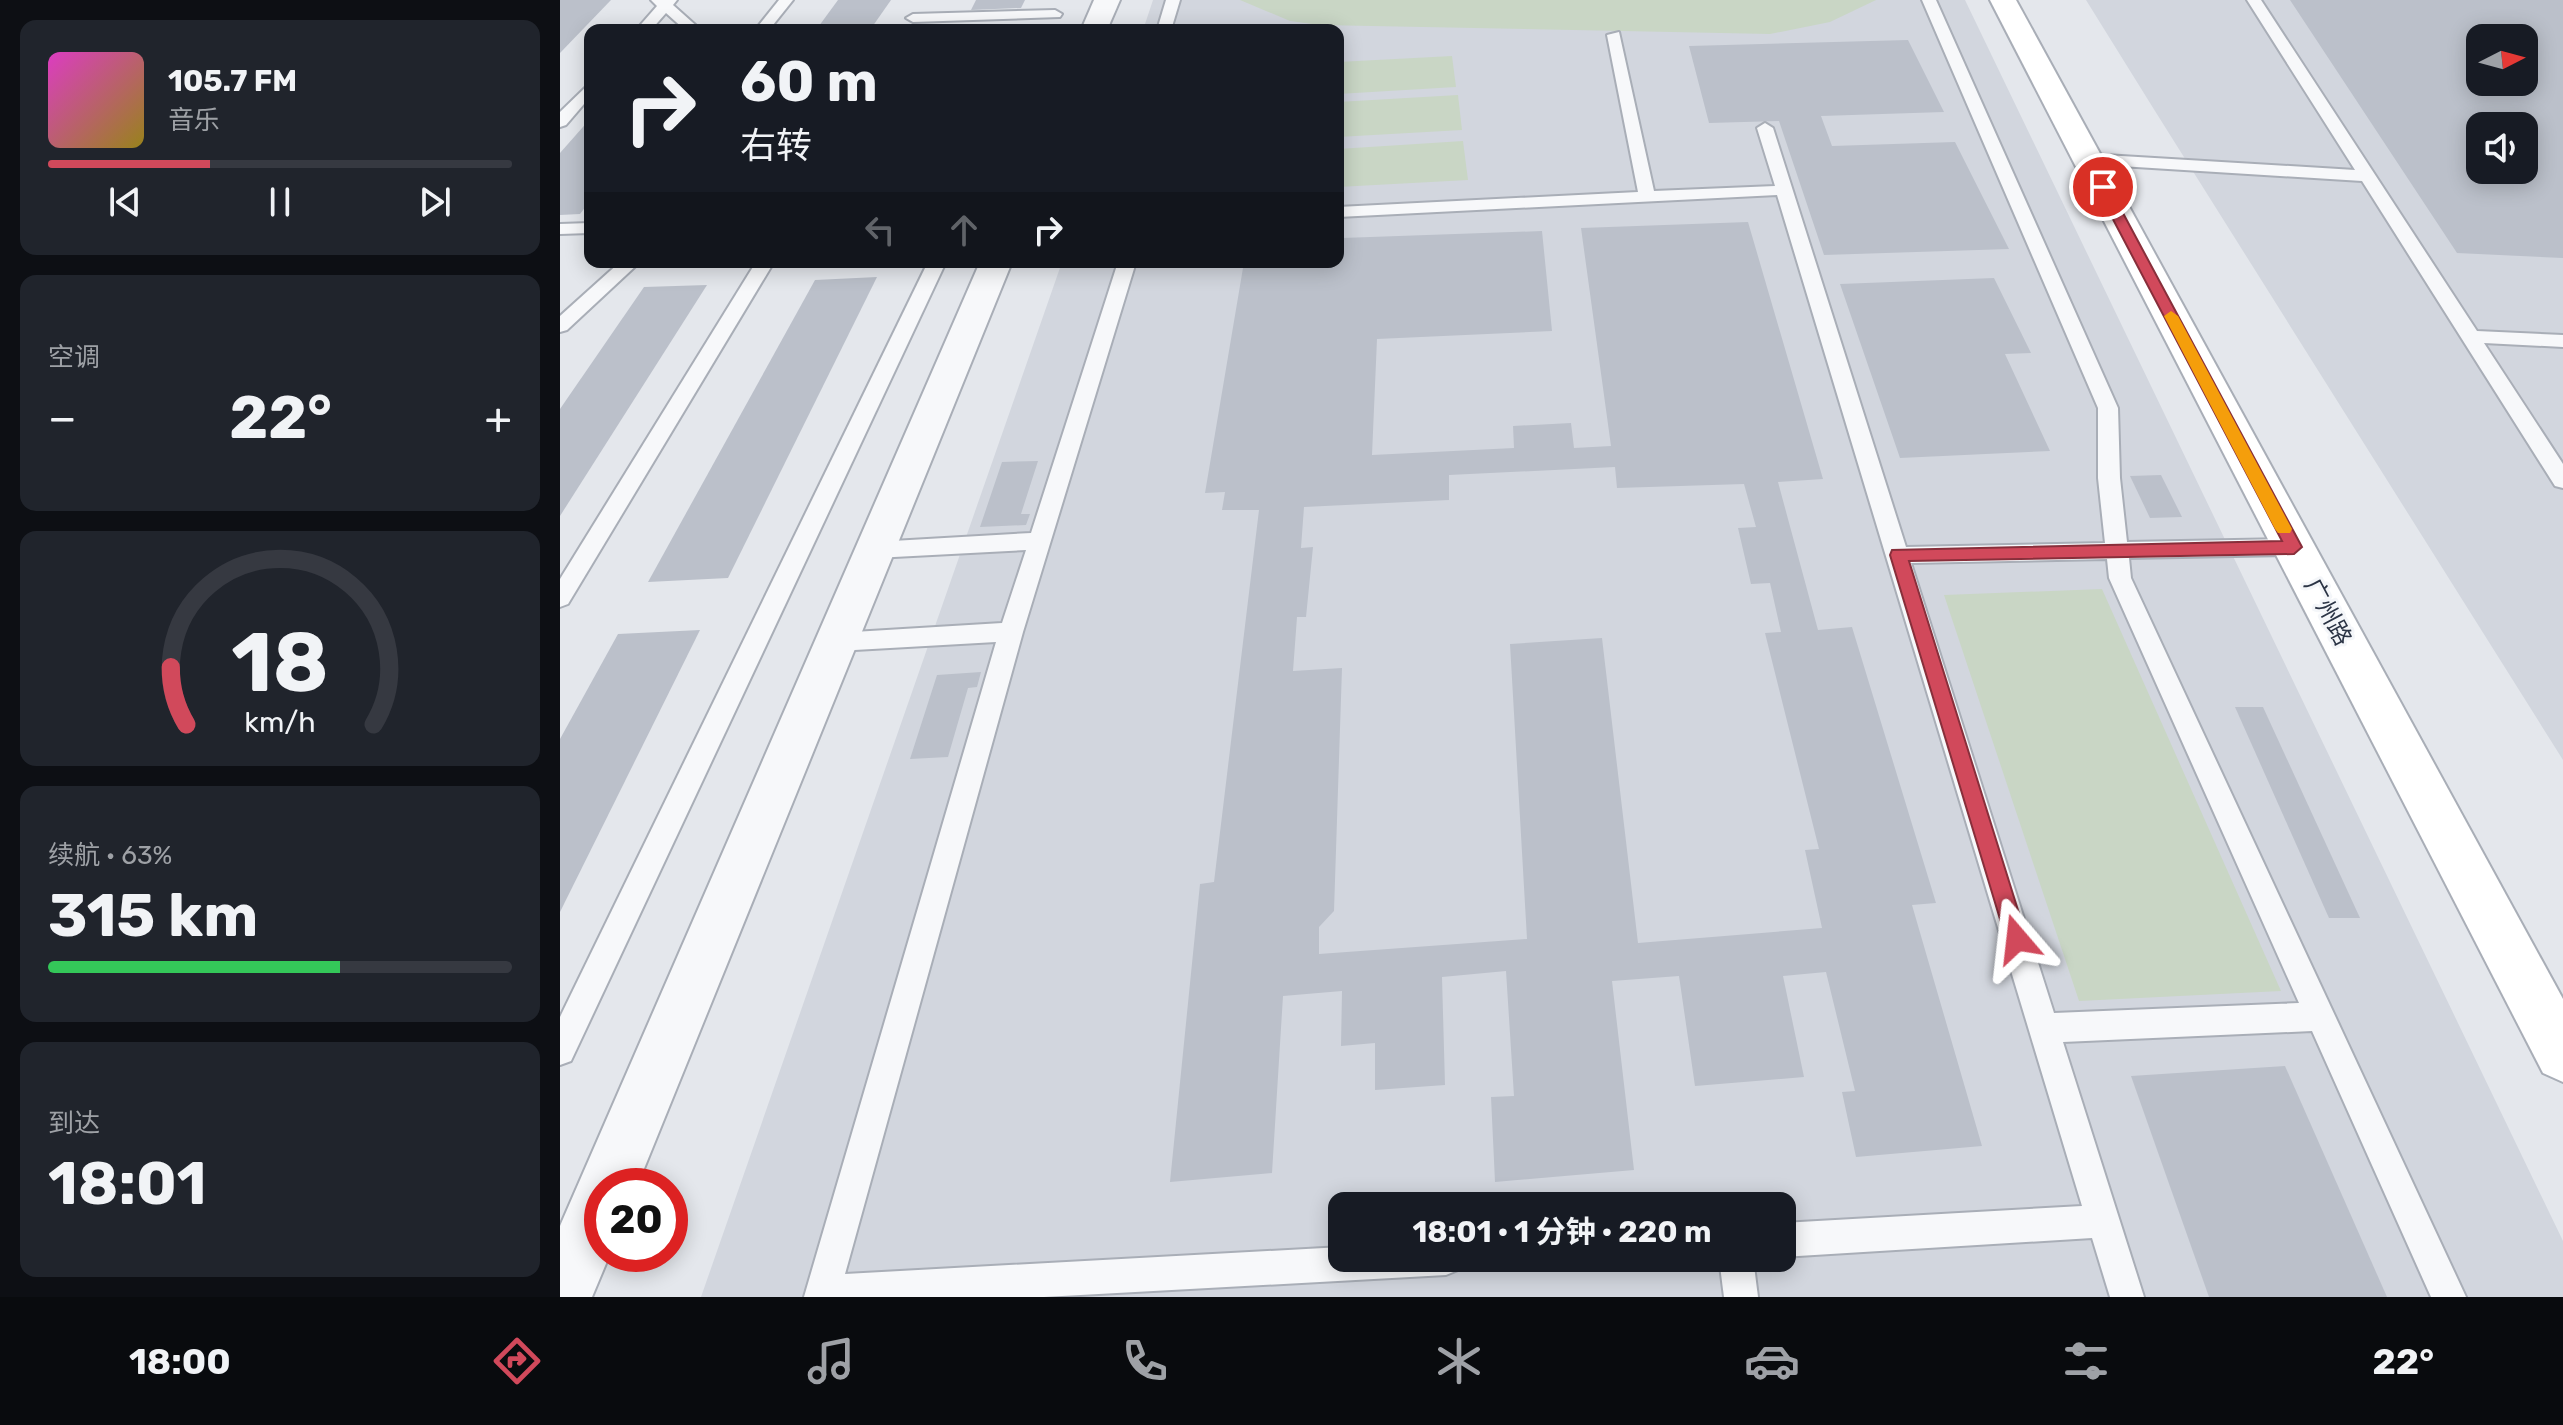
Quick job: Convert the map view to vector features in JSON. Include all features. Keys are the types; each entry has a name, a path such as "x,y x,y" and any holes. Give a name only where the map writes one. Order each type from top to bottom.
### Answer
{"main road":[{"name":"广州路","path":"2003,0 2563,1054"}],"street":[{"path":"1097,24 1107,0"},
{"path":"607,1168 837,642 993,268"},
{"path":"561,1297 584,1227"}],"lane":[{"path":"767,24 786,0"},
{"path":"909,24 924,0"},
{"path":"1050,24 1061,0"},
{"path":"1166,24 1173,0"},
{"path":"1929,0 2108,408 2109,478 2120,578 2449,1297"},
{"path":"2254,0 2563,481"},
{"path":"648,24 664,2 688,24"},
{"path":"909,24 1055,14"},
{"path":"1614,35 1647,197"},
{"path":"560,122 584,95"},
{"path":"1765,128 2127,1297"},
{"path":"2088,159 2367,176"},
{"path":"1344,212 1786,190"},
{"path":"560,229 584,228"},
{"path":"560,326 624,268"},
{"path":"560,598 761,268"},
{"path":"560,1050 934,268"},
{"path":"1125,268 1011,632 822,1294 1328,1265"},
{"path":"2471,337 2563,341"},
{"path":"875,550 1038,541"},
{"path":"1898,555 2294,547"},
{"path":"837,642 1011,632"},
{"path":"2044,1028 2321,1016"},
{"path":"1796,1239 2104,1221"},
{"path":"1738,1272 1741,1297"}],"shaded area":[{"path":"1153,0 1965,0 2563,1241 2563,1297 701,1297 1060,268 1344,268 1344,24 1145,24"},
{"path":"2086,0 2563,0 2563,760"}],"green space":[{"path":"1240,0 1876,0 1830,22 1770,34 1344,25 1290,21"},
{"path":"1452,56 1456,87 1344,94 1344,62"},
{"path":"1458,95 1462,130 1344,137 1344,102"},
{"path":"1463,141 1468,180 1344,187 1344,149"},
{"path":"2102,589 2281,991 2079,1001 1944,595"}],"building":[{"path":"560,0 611,0 588,24 584,24 584,28 560,53"},
{"path":"838,0 891,0 874,24 820,24"},
{"path":"976,0 1025,0 1021,8 971,10"},
{"path":"2290,0 2563,0 2563,258 2457,253"},
{"path":"1908,40 1944,112 1821,116 1832,146 1955,142 2009,249 1824,255 1779,121 1709,123 1689,46"},
{"path":"584,126 584,209 580,214 560,215 560,153"},
{"path":"1748,222 1823,479 1778,482 1818,630 1852,627 1936,903 1912,905 1982,1146 1856,1157 1842,1092 1855,1091 1826,972 1783,976 1804,1077 1695,1086 1679,976 1612,981 1634,1170 1495,1182 1491,1097 1514,1096 1506,971 1442,977 1445,1085 1375,1090 1375,1043 1341,1046 1342,991 1283,996 1272,1173 1170,1182 1200,884 1214,882 1259,510 1222,510 1225,492 1205,493 1243,268 1344,268 1344,238 1542,231 1552,331 1377,339 1372,455 1514,448 1513,426 1571,423 1574,448 1611,446 1581,228","holes":["1615,467 1617,488 1744,484 1756,527 1738,528 1751,584 1770,583 1781,632 1765,633 1819,849 1805,850 1822,928 1638,943 1602,638 1510,644 1527,939 1319,954 1319,927 1334,911 1342,668 1293,671 1297,617 1306,617 1313,547 1301,548 1304,507 1449,500 1449,475"]},
{"path":"877,277 728,578 648,582 815,280"},
{"path":"1994,278 2031,353 2005,354 2050,451 1900,458 1840,284"},
{"path":"707,285 560,516 560,409 644,287"},
{"path":"1038,461 1021,514 1030,514 1026,525 980,527 1002,462"},
{"path":"2161,475 2182,517 2150,518 2130,476"},
{"path":"700,630 560,912 560,739 618,634"},
{"path":"981,672 977,687 968,688 948,757 910,759 937,675"},
{"path":"2235,707 2263,707 2360,918 2329,918"},
{"path":"2285,1066 2387,1297 2209,1297 2131,1076"}],"slow traffic":[{"path":"2171,316 2284,529"}],"route":[{"path":"2017,939 1898,555 2294,547 2103,187"}]}
